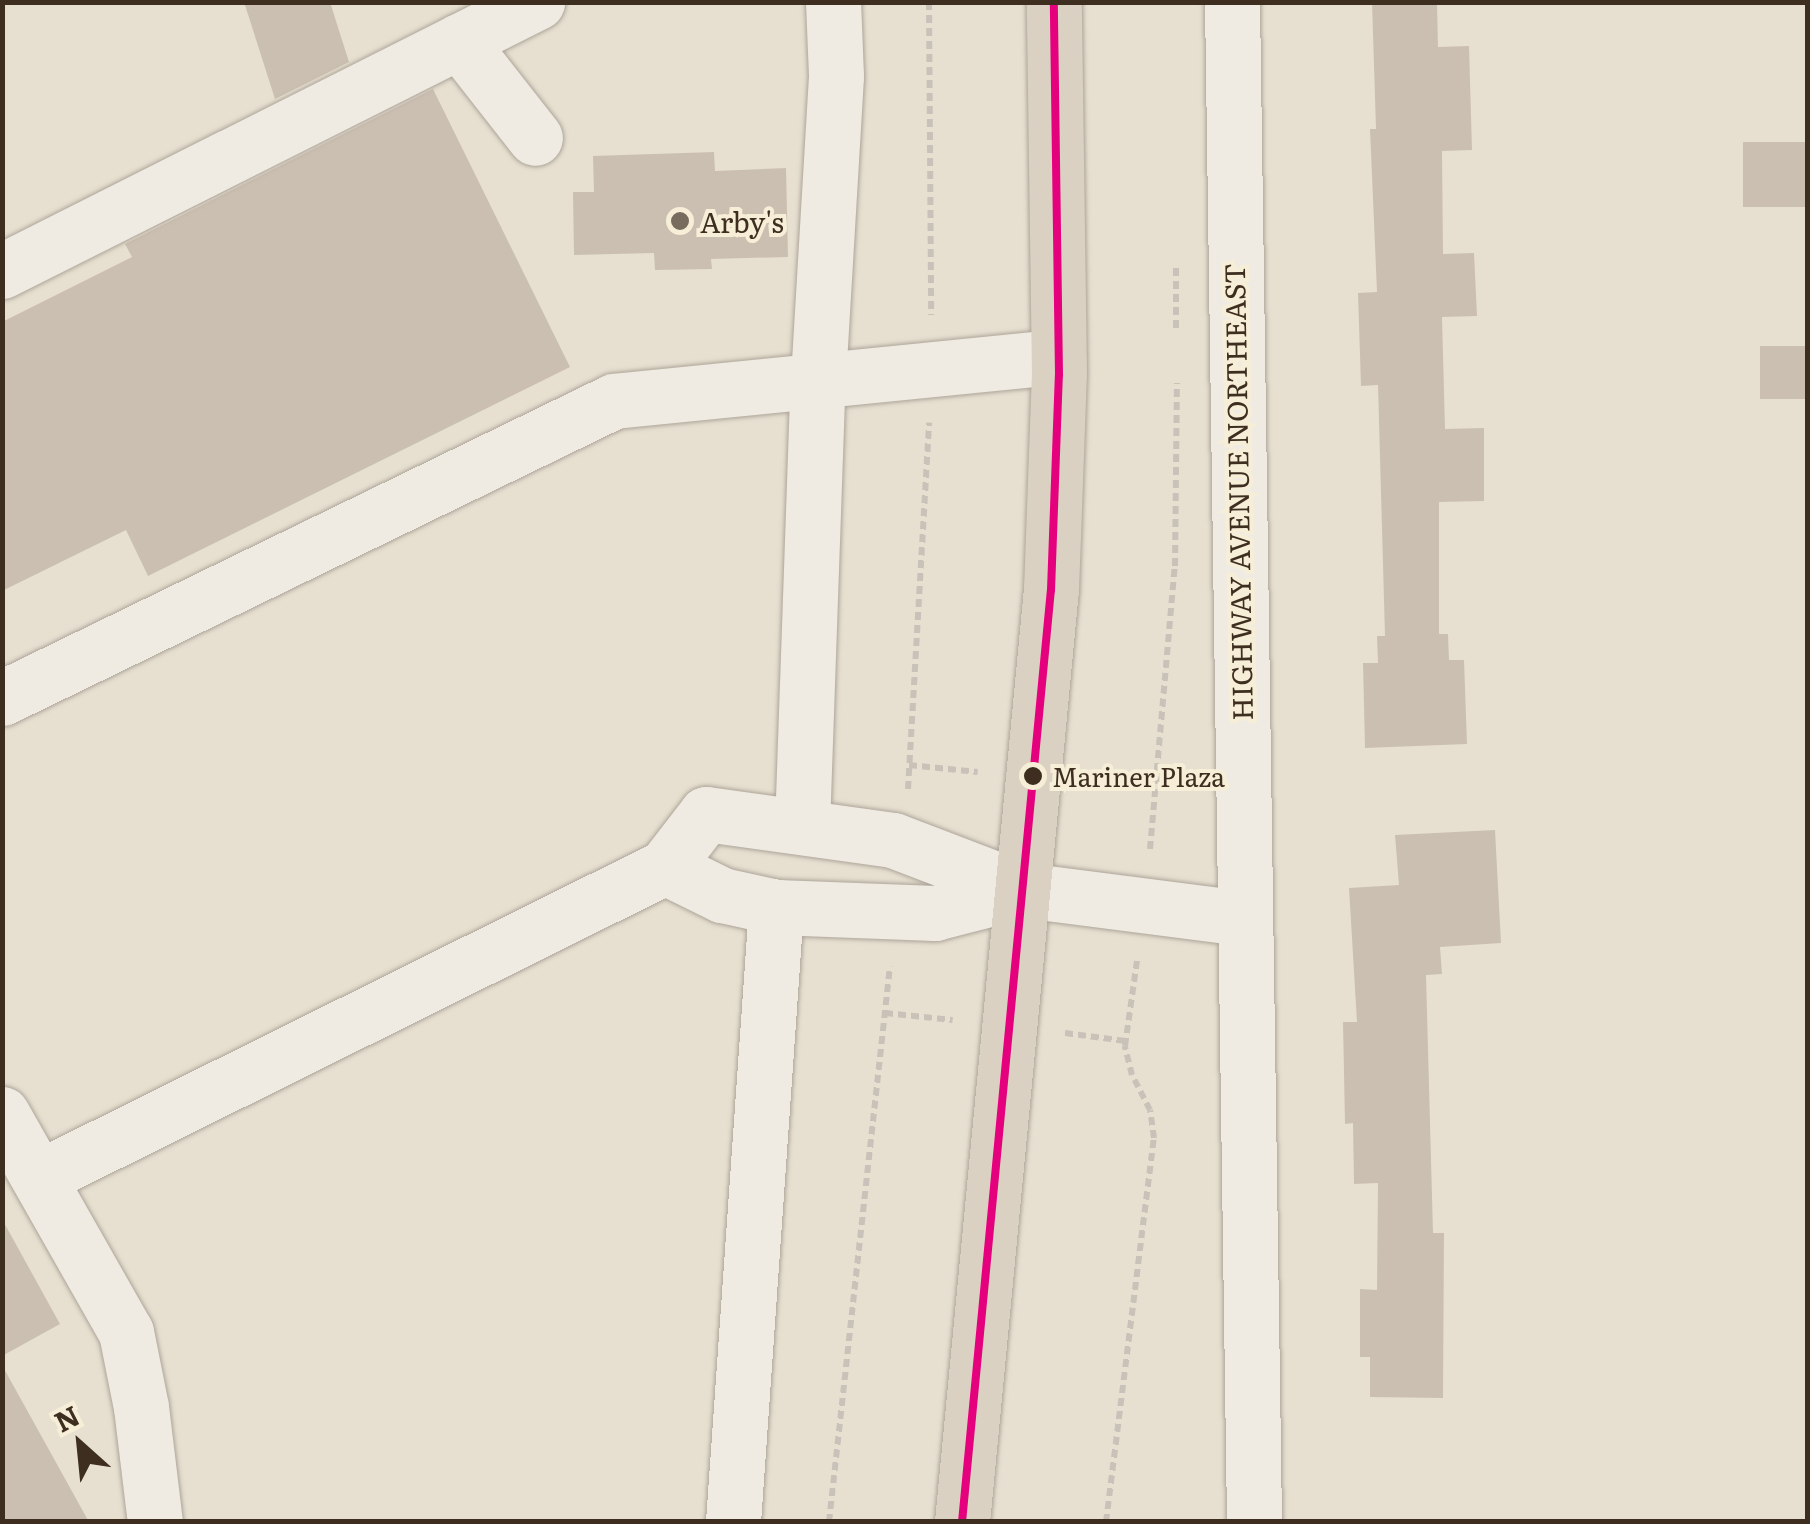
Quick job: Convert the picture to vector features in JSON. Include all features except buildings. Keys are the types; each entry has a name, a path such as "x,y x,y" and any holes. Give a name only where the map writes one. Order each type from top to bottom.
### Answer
{"highway":[{"path":"962,1522 1051,590 1058,357 1054,2"}],"street":[{"path":"2,270 537,2"},
{"path":"802,827 818,379 836,76 833,2"},
{"name":"HIGHWAY AVENUE NORTHEAST","path":"1232,2 1242,918 1254,1522"},
{"path":"459,41 536,138"},
{"path":"2,698 614,401 1058,357"},
{"path":"40,1177 665,867 706,814 904,844 1024,890 1242,918"},
{"path":"665,867 722,894 776,907 936,913 1024,890"},
{"path":"733,1522 776,907"},
{"path":"2,1114 126,1332 141,1408 155,1522"}],"path":[{"path":"904,844 932,368 929,2"},
{"path":"1176,264 1176,337"},
{"path":"1106,1522 1154,1138 1150,1110 1132,1075 1125,1046 1145,906 1176,566 1178,374"},
{"path":"830,1522 896,912"}],"transit line":[{"path":"962,1522 1051,590 1059,375 1054,2"}],"place":[{"name":"Arby's","path":"680,221"},
{"name":"Mariner Plaza","path":"1033,776"}]}
